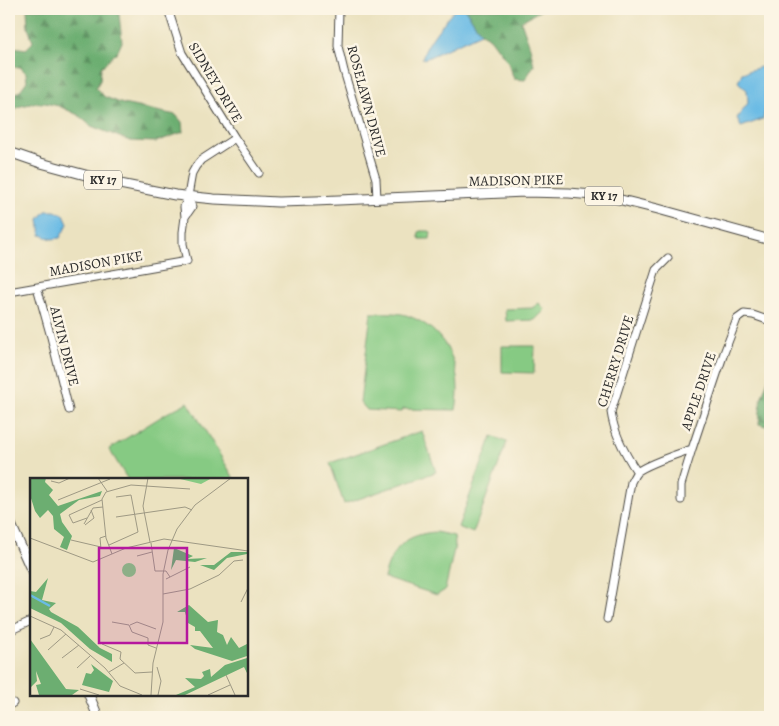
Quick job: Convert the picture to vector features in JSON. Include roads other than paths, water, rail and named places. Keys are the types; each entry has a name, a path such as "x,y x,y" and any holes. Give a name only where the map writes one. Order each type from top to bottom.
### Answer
{"main road":[{"name":"KY 17","path":"9,152 41,163 115,183 188,196 278,202 377,199"},
{"name":"MADISON PIKE","path":"377,199 525,192 605,196 770,240"},
{"path":"9,520 30,567"},
{"path":"88,696 98,717"}],"street":[{"name":"SIDNEY DRIVE","path":"168,9 182,53 259,174"},
{"name":"ROSELAWN DRIVE","path":"339,9 338,46 376,178 377,199"},
{"name":"SIDNEY DRIVE","path":"187,261 183,244 184,206 188,196 192,173 201,160 235,138"},
{"name":"CHERRY DRIVE","path":"637,472 627,457 614,429 611,412 656,270 668,258"},
{"name":"MADISON PIKE","path":"9,292 187,261"},
{"name":"ALVIN DRIVE","path":"37,287 69,410"},
{"name":"APPLE DRIVE","path":"637,472 692,449 737,319 744,314 770,321"},
{"path":"681,500 681,485 692,449"},
{"path":"607,619 631,482 637,472"},
{"path":"9,631 30,621"}],"water":[{"path":"455,9 465,9 481,33 425,59 422,58 432,38"},
{"path":"770,64 770,90 763,119 741,127 737,118 748,103 747,90 738,82 742,73"},
{"path":"46,211 55,211 64,215 68,224 60,238 52,239 41,235 39,219"}]}
